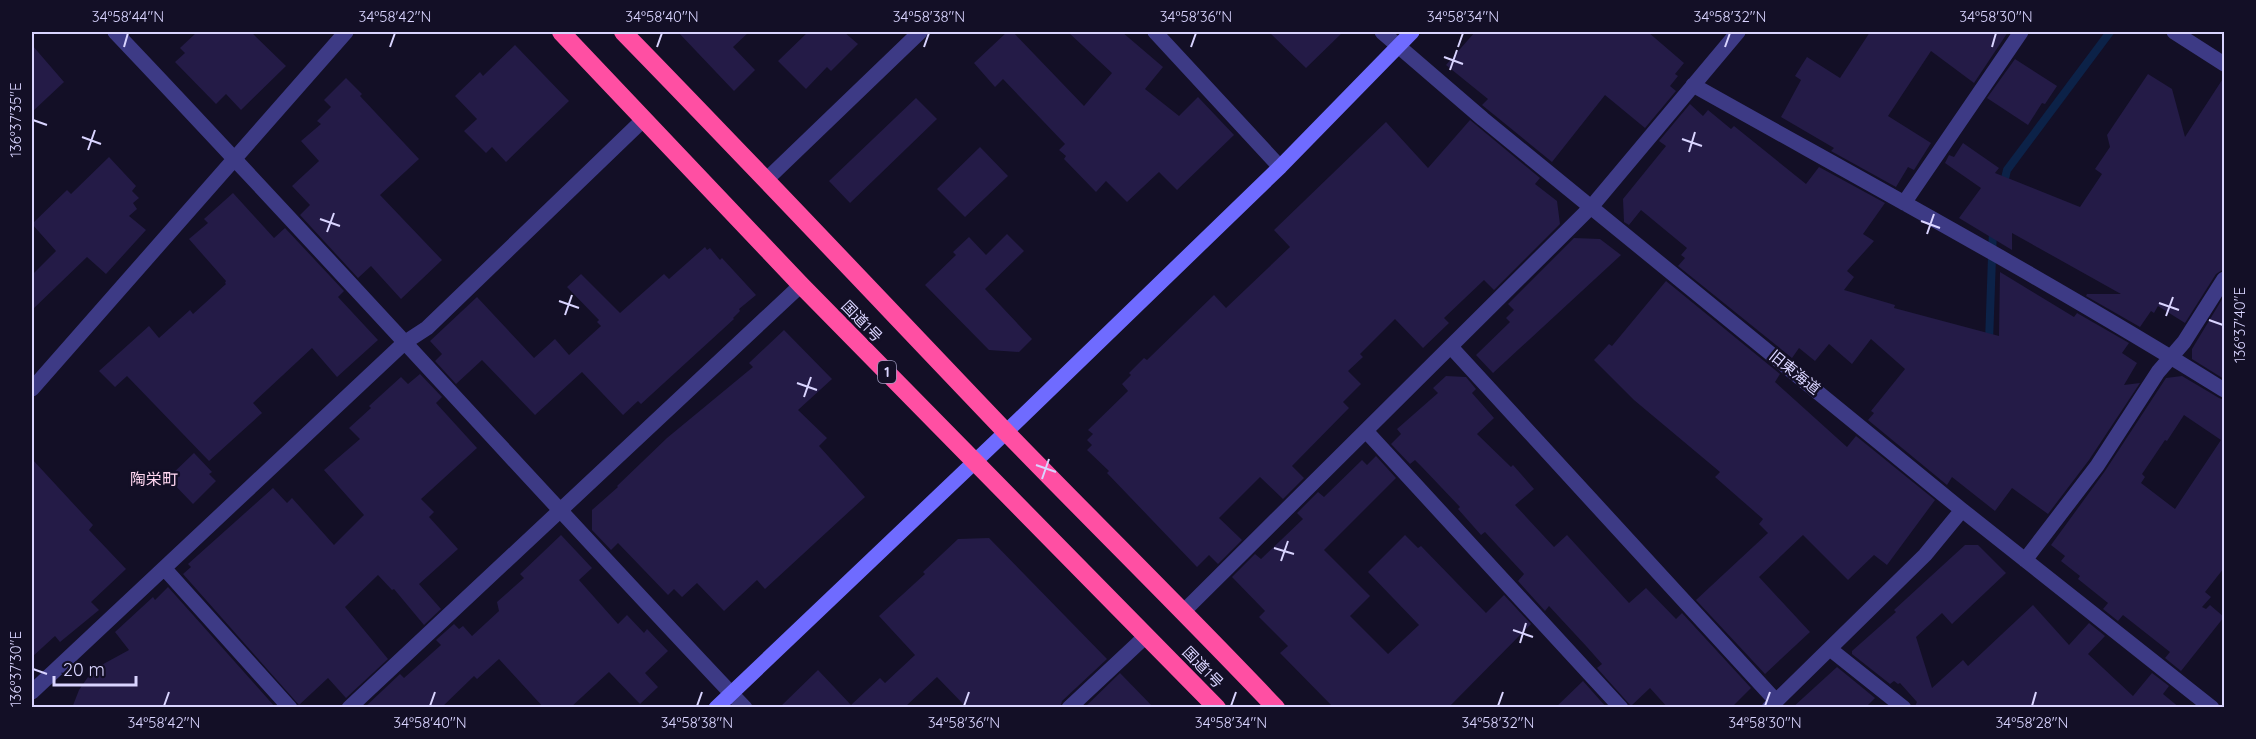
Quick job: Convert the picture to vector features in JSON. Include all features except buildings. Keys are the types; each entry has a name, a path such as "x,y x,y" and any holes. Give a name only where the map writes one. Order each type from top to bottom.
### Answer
{"highway":[{"name":"国道1号","path":"561,32 801,285 1217,708"},
{"name":"国道1号","path":"623,32 1006,432 1184,611 1276,708"}],"street":[{"path":"115,32 235,158 404,343 745,708"},
{"path":"32,389 346,32"},
{"path":"766,179 920,32"},
{"path":"1155,32 1280,167"},
{"name":"旧東海道","path":"1382,32 1484,119 1962,510 2212,708"},
{"path":"716,708 1280,167 1400,47 1412,32"},
{"path":"1184,611 1592,206 1738,32"},
{"path":"1904,203 2021,32"},
{"path":"2174,32 2224,64"},
{"path":"1693,85 2009,263 2170,356 2224,390"},
{"path":"32,692 404,343 427,328 644,119"},
{"path":"2025,560 2097,466 2158,372 2184,342 2224,279"},
{"path":"349,708 801,285"},
{"path":"1451,347 1772,704 1925,555 1962,510"},
{"path":"1366,431 1621,708"},
{"path":"164,568 290,708"},
{"path":"1069,708 1147,635"},
{"path":"1830,649 1904,708"}],"waterway":[{"path":"2003,187 2007,170 2110,32"},
{"path":"1989,342 1993,229"}],"district":[{"name":"陶栄町","path":"154,479"}]}
